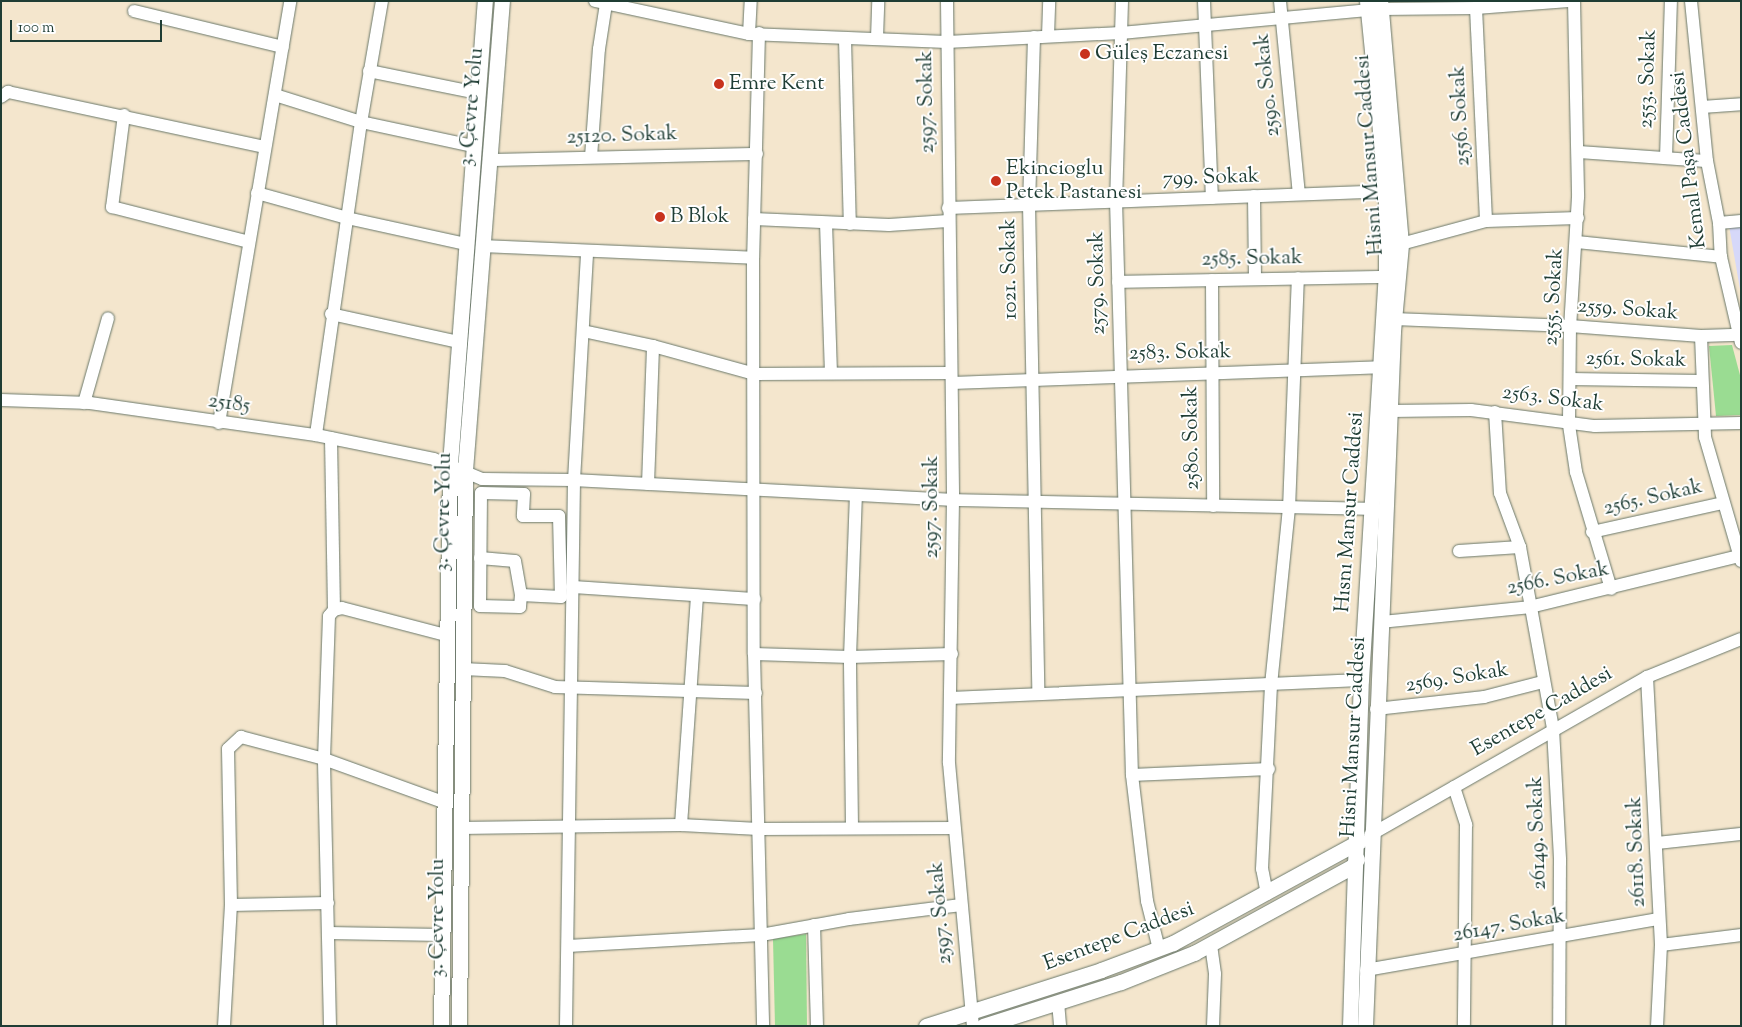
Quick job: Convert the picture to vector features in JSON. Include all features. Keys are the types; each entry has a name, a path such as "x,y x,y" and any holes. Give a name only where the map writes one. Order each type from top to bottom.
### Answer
{"main road":[{"name":"3. Çevre Yolu","path":"441,1026 443,802 450,464 465,244 485,1"},
{"name":"3. Çevre Yolu","path":"458,1026 465,470 502,1"},
{"name":"Hısnı Mansur Caddesi","path":"1350,1026 1354,845 1361,680 1386,277 1386,191 1374,6"},
{"name":"Hisni Mansur Caddesi","path":"1365,1026 1370,836 1394,319 1401,244 1374,6"},
{"name":"Esentepe Caddesi","path":"926,1026 971,1019 1159,949 1201,931 1370,836"},
{"path":"1354,866 1370,836"},
{"name":"Esentepe Caddesi","path":"983,1026 1151,971 1211,945 1354,866"},
{"path":"1284,904 1336,887 1346,889 1353,900"}],"street":[{"path":"219,423 290,1"},
{"path":"316,435 331,314 360,122 382,1"},
{"path":"751,1 754,34 756,154 753,258 755,374 754,654 763,1026"},
{"path":"877,38 878,1"},
{"name":"2597. Sokak","path":"947,1 948,214 953,500 949,763 971,1019"},
{"path":"1048,36 1049,1"},
{"name":"2579. Sokak","path":"1122,1 1116,200 1132,775 1146,901 1159,949"},
{"path":"1204,1 1212,198"},
{"name":"2590. Sokak","path":"1280,1 1299,194"},
{"path":"590,158 599,49 600,3 624,5 754,34 947,42 1121,33 1282,21 1374,6 1469,6 1569,1"},
{"name":"2555. Sokak","path":"1574,1 1578,218 1570,326 1569,425 1576,472 1592,532 1611,589"},
{"name":"2553. Sokak","path":"1666,158 1671,1"},
{"name":"Kemal Paşa Caddesi","path":"1691,1 1707,161 1719,223 1721,257 1735,298 1740,339"},
{"name":"2556. Sokak","path":"1469,6 1486,221"},
{"path":"134,11 282,47"},
{"name":"1021. Sokak","path":"1034,37 1029,204 1032,501 1038,694"},
{"path":"845,39 850,224"},
{"path":"369,71 478,93"},
{"path":"1,97 8,92 124,115 265,147"},
{"path":"275,95 360,122 473,146"},
{"path":"1702,107 1741,104"},
{"path":"124,115 112,207 249,242"},
{"path":"1578,152 1707,161"},
{"name":"25120. Sokak","path":"489,160 756,154"},
{"name":"799. Sokak","path":"754,219 850,224 1029,204 1386,191"},
{"path":"257,193 347,218 465,244"},
{"path":"1254,196 1255,279"},
{"path":"1401,244 1486,221 1578,218"},
{"path":"1719,223 1741,221"},
{"path":"826,223 831,373"},
{"path":"1577,242 1721,257"},
{"path":"482,246 753,258"},
{"path":"521,595 561,597 574,480 588,252"},
{"name":"2585. Sokak","path":"1118,282 1386,277"},
{"path":"1266,894 1262,869 1269,769 1271,685 1289,509 1296,370 1298,278"},
{"name":"2580. Sokak","path":"1212,280 1213,506"},
{"path":"331,314 458,342"},
{"path":"84,403 108,318"},
{"name":"2559. Sokak","path":"1394,319 1570,326 1740,339"},
{"name":"2583. Sokak","path":"583,331 653,346 755,374 831,373 1031,381 1120,374 1380,367"},
{"path":"1701,336 1704,426 1723,503 1740,559"},
{"path":"648,484 653,346"},
{"name":"2561. Sokak","path":"1570,379 1701,381"},
{"name":"25185","path":"1,400 84,403 316,435 450,464 482,479 574,480 953,500 1125,503 1289,509 1372,509"},
{"name":"2563. Sokak","path":"1390,411 1495,412 1569,425 1704,426 1741,423"},
{"name":"26149. Sokak","path":"1495,412 1500,493 1520,547 1543,682 1554,729 1561,936 1560,1026"},
{"path":"331,438 334,610"},
{"path":"480,558 515,561 521,595 520,607 480,606 480,558 481,493 524,494 523,516 559,516 567,543 572,587 567,829 568,946 566,1026"},
{"path":"852,827 850,656 856,494"},
{"name":"2565. Sokak","path":"1592,532 1723,503"},
{"path":"1460,551 1520,547"},
{"name":"2566. Sokak","path":"1381,622 1530,607 1740,559"},
{"path":"572,587 755,599"},
{"path":"681,825 697,596"},
{"path":"330,1026 324,759 329,616 334,610 342,608 446,635"},
{"name":"Esentepe Caddesi","path":"1370,836 1647,677 1741,639"},
{"path":"754,654 850,656 952,654"},
{"path":"463,669 505,671 545,685 570,688 691,693 756,693"},
{"name":"26118. Sokak","path":"1647,677 1661,945 1657,1026"},
{"path":"950,698 1361,680"},
{"name":"2569. Sokak","path":"1376,709 1484,697 1543,682"},
{"path":"224,1026 231,905 228,749 231,744 240,737 324,759 443,802"},
{"path":"1132,775 1269,769"},
{"path":"1454,787 1466,825 1464,1026"},
{"path":"460,828 567,829 681,825 759,829 852,827 954,828"},
{"path":"1657,843 1741,834"},
{"path":"231,905 328,903"},
{"path":"568,946 761,935 814,925 961,906"},
{"name":"26147. Sokak","path":"1366,970 1465,955 1659,919"},
{"path":"814,925 817,1026"},
{"path":"328,934 442,935"},
{"path":"1661,945 1741,936"},
{"path":"1211,945 1215,974 1213,1026"},
{"path":"1058,1002 1060,1026"}],"shaded area":[{"path":"1728,220 1741,220 1741,289 1740,289"}],"green space":[{"path":"1732,345 1741,379 1741,415 1716,416 1709,346"},
{"path":"806,934 807,1026 775,1026 773,939"}],"place":[{"name":"Güleş Eczanesi","path":"1085,54"},
{"name":"Emre Kent","path":"719,84"},
{"name":"Ekincioglu Petek Pastanesi","path":"996,181"},
{"name":"B Blok","path":"660,217"}]}
